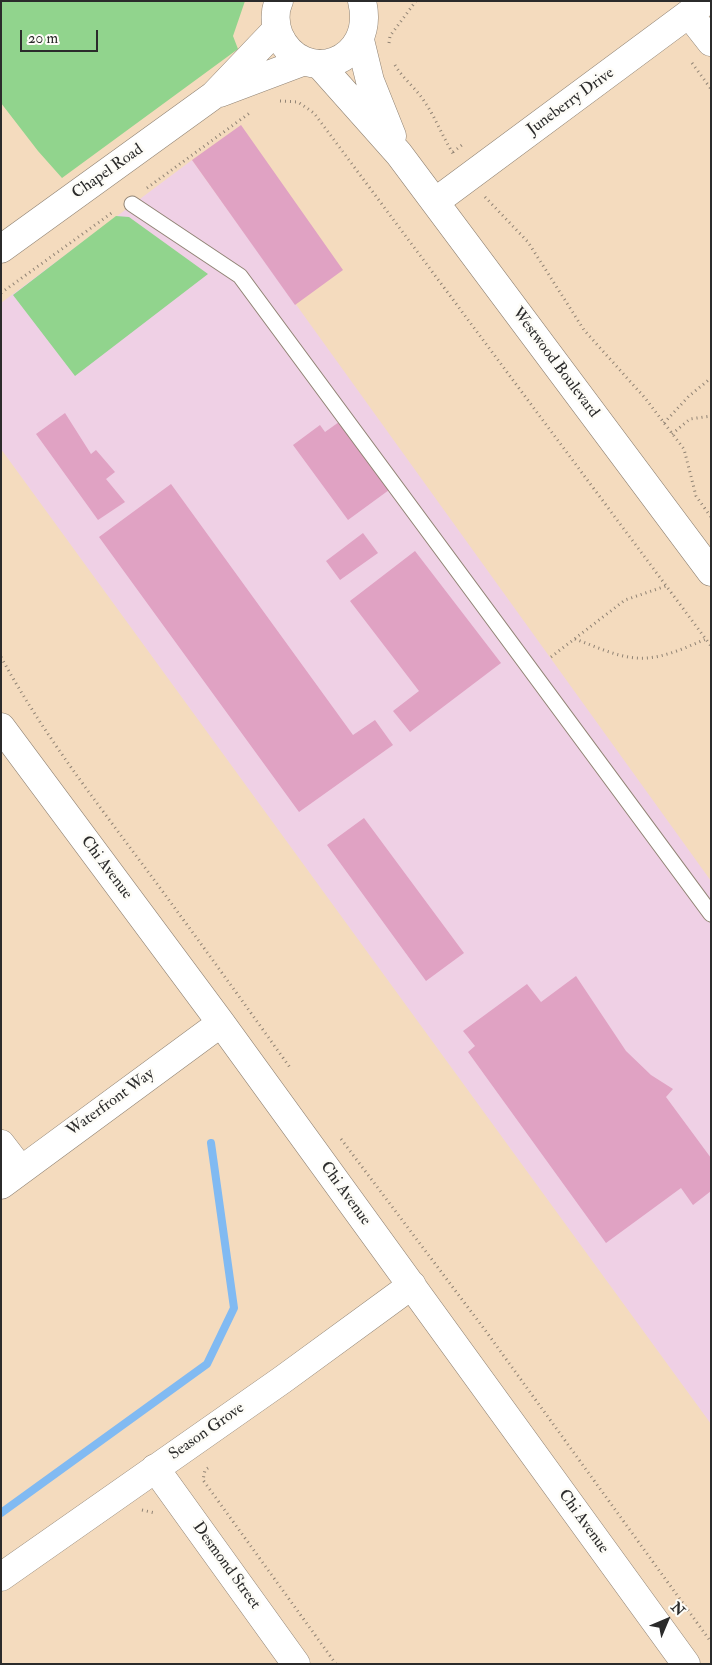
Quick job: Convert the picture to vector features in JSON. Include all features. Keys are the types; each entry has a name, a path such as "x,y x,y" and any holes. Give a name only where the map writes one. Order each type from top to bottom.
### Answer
{"street":[{"path":"360,40 365,28 368,5"},
{"path":"698,7 711,42"},
{"name":"Juneberry Drive","path":"435,202 698,7"},
{"name":"Chapel Road","path":"214,95 278,9"},
{"name":"Westwood Boulevard","path":"278,9 283,42 292,53 312,62 399,154 711,572"},
{"name":"Chapel Road","path":"1,249 214,95 312,62 343,58 360,40"},
{"name":"Westwood Boulevard","path":"360,40 370,80 399,154"},
{"name":"Chi Avenue","path":"1,727 221,1023 686,1664"},
{"name":"Waterfront Way","path":"11,1178 221,1023"},
{"path":"1,1144 11,1178"},
{"name":"Season Grove","path":"1,1577 412,1285"},
{"name":"Desmond Street","path":"156,1468 296,1664"}],"lane":[{"path":"127,205 240,276 711,914"}],"path":[{"path":"388,47 390,36 416,1"},
{"path":"392,58 401,75 424,101 442,136 469,176 485,197 528,242 584,330 645,398 684,449 696,496 711,517"},
{"path":"690,59 711,89"},
{"path":"277,100 298,102 314,113 711,646"},
{"path":"145,190 252,111"},
{"path":"1,293 127,205"},
{"path":"664,423 689,396 711,378"},
{"path":"672,434 690,419 711,416"},
{"path":"551,657 625,600 666,586"},
{"path":"575,639 617,654 646,658 676,651 706,639"},
{"path":"1,657 22,696 77,776 212,957 296,1076"},
{"path":"336,1132 485,1330 711,1642"},
{"path":"213,1464 205,1470 204,1480 336,1664"},
{"path":"138,1509 156,1514"}],"shaded area":[{"path":"192,160 711,881 711,1424 1,449 1,303"}],"green space":[{"path":"1,1 245,1 233,36 238,49 62,178 38,151 1,103"},
{"path":"116,216 129,217 208,274 75,376 13,295"}],"building":[{"path":"241,125 343,270 295,305 192,160"},
{"path":"65,413 91,454 96,450 115,472 106,479 125,502 98,520 36,434"},
{"path":"339,422 389,490 348,520 293,445 320,425 325,432"},
{"path":"171,484 353,735 375,720 393,745 299,812 99,537"},
{"path":"363,533 378,553 340,580 326,561"},
{"path":"415,551 501,663 410,732 393,711 419,691 350,601"},
{"path":"364,818 464,953 426,981 327,845"},
{"path":"576,976 626,1051 651,1075 673,1089 666,1097 711,1158 711,1191 693,1205 681,1188 606,1243 468,1052 475,1046 463,1031 527,984 541,1002"}],"waterway":[{"path":"1,1513 207,1364 234,1308 211,1143"}]}
